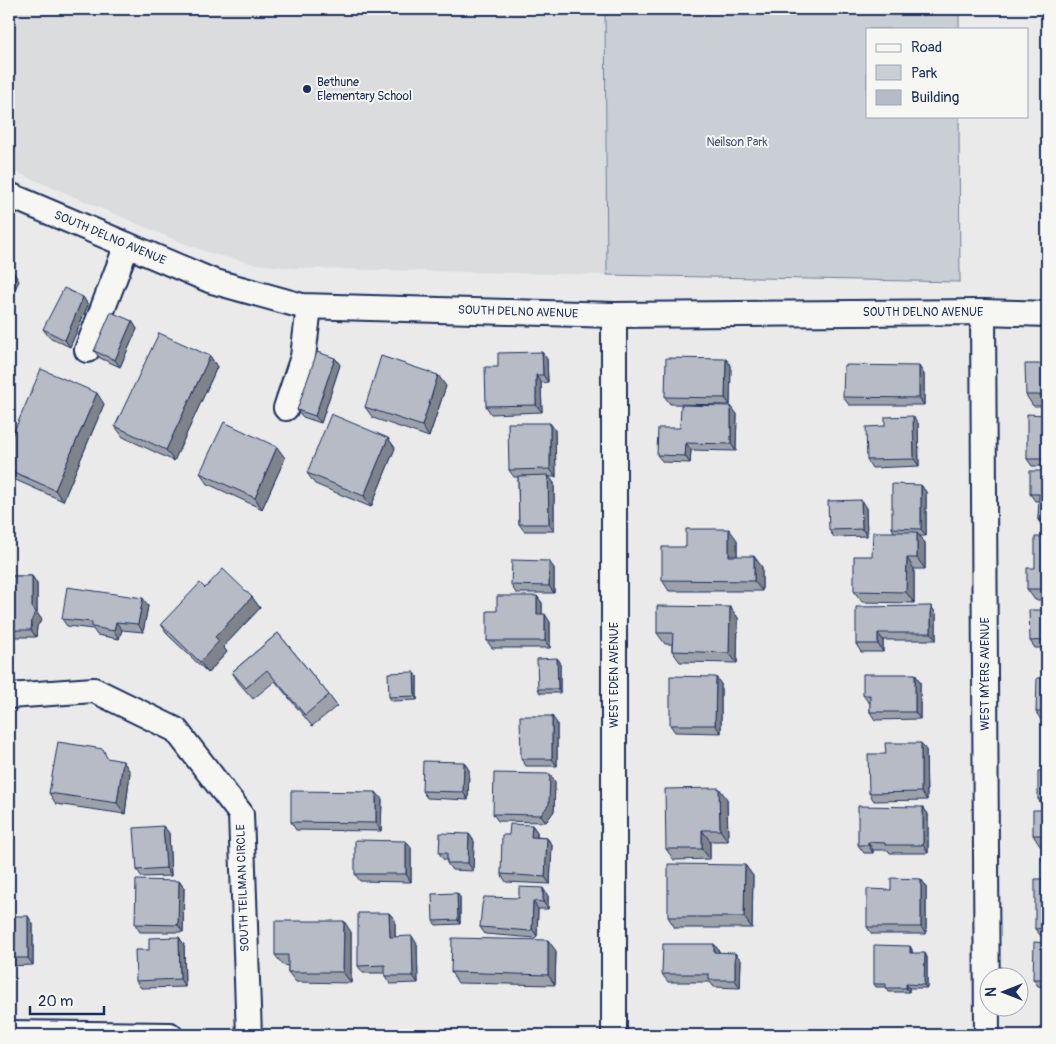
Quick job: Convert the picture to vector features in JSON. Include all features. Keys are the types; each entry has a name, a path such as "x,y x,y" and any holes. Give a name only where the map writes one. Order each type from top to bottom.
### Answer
{"street":[{"name":"SOUTH DELNO AVENUE","path":"9,195 212,281 309,307 614,315 982,312 1047,314"},
{"path":"87,350 127,245"},
{"path":"286,408 304,357 309,307"},
{"name":"WEST MYERS AVENUE","path":"982,312 987,1035"},
{"name":"WEST EDEN AVENUE","path":"614,315 614,1035"},
{"name":"SOUTH TEILMAN CIRCLE","path":"9,696 94,690 176,730 240,814 249,1035"},
{"path":"9,1033 170,1035"}],"shaded area":[{"name":"Bethune Elementary School","path":"9,9 605,9 607,275 293,268 256,264 213,254 178,241 9,169"}],"green space":[{"name":"Neilson Park","path":"605,9 959,9 959,28 866,28 866,118 959,118 960,282 607,275"}],"building":[{"path":"64,288 83,297 65,340 43,329"},
{"path":"111,312 132,321 115,360 94,351"},
{"path":"159,333 210,356 166,450 115,426"},
{"path":"317,352 335,358 315,416 297,410"},
{"path":"542,352 543,375 536,375 536,405 486,406 485,367 498,367 498,353"},
{"path":"381,356 438,375 422,426 365,407"},
{"path":"666,358 726,359 725,398 665,397"},
{"path":"1025,364 1047,364 1047,395 1026,395"},
{"path":"844,365 919,366 919,398 843,397"},
{"path":"41,369 97,393 55,490 9,470 9,443"},
{"path":"681,405 731,406 731,444 686,443 685,456 657,455 658,428 680,428"},
{"path":"331,414 388,438 364,496 307,473"},
{"path":"1027,414 1047,415 1047,459 1027,459"},
{"path":"913,416 914,459 867,460 866,427 885,426 885,417"},
{"path":"224,422 277,447 255,498 200,473"},
{"path":"508,423 550,423 550,469 509,470"},
{"path":"1030,471 1047,471 1047,520 1038,520 1039,494 1030,494"},
{"path":"548,475 549,524 519,524 518,476"},
{"path":"892,484 921,485 921,529 892,528"},
{"path":"861,500 862,529 829,530 828,501"},
{"path":"686,529 729,529 729,556 754,556 754,581 662,580 662,547 686,547"},
{"path":"873,532 917,532 917,558 907,558 906,592 854,591 854,556 872,556"},
{"path":"1035,537 1047,537 1047,589 1027,589 1027,568 1035,568"},
{"path":"512,560 549,561 549,586 511,585"},
{"path":"223,569 252,597 215,637 219,641 200,662 161,624 200,583 205,588"},
{"path":"9,576 32,576 32,607 36,612 32,619 31,630 9,630"},
{"path":"67,587 143,598 138,624 116,622 114,631 92,627 92,622 62,619"},
{"path":"497,596 537,596 537,614 545,614 545,641 487,641 487,611 497,611"},
{"path":"657,606 730,607 729,653 672,651 673,633 657,633"},
{"path":"931,606 931,633 878,633 878,644 856,644 856,607"},
{"path":"1029,610 1047,610 1047,640 1030,641"},
{"path":"278,633 329,695 305,715 267,670 246,688 232,672"},
{"path":"557,658 558,689 538,689 537,659"},
{"path":"414,672 415,696 389,697 388,673"},
{"path":"863,674 915,674 915,712 870,712 870,695 863,695"},
{"path":"670,676 716,677 715,725 670,725"},
{"path":"1037,678 1047,678 1047,712 1036,712"},
{"path":"520,716 552,716 552,759 521,759"},
{"path":"58,742 103,749 107,758 123,761 117,803 49,793"},
{"path":"885,743 921,743 921,792 869,793 868,754 886,754"},
{"path":"423,761 464,762 463,792 422,791"},
{"path":"1047,770 1047,799 1038,799 1038,771"},
{"path":"494,773 550,774 549,804 541,815 493,814"},
{"path":"719,788 720,830 702,830 702,849 666,849 665,789"},
{"path":"291,791 376,792 376,823 291,822"},
{"path":"858,806 923,807 923,845 885,845 885,843 868,842 868,845 858,845"},
{"path":"1033,810 1047,810 1047,861 1042,861 1042,835 1033,835"},
{"path":"510,824 532,825 531,837 547,838 545,877 501,874 502,835 509,835"},
{"path":"163,826 166,868 137,870 134,828"},
{"path":"440,833 469,834 468,863 447,863 447,853 439,853"},
{"path":"355,840 406,841 406,874 355,874"},
{"path":"668,864 745,865 744,917 668,917"},
{"path":"891,878 921,879 921,927 867,927 867,889 891,890"},
{"path":"1035,879 1047,879 1047,928 1035,929"},
{"path":"136,880 179,881 178,925 135,924"},
{"path":"519,887 543,888 543,902 533,901 532,929 530,931 480,927 484,897 519,898"},
{"path":"457,893 458,920 433,921 432,894"},
{"path":"358,913 389,913 390,937 412,936 413,976 385,976 385,965 358,966"},
{"path":"9,916 28,916 28,958 9,958"},
{"path":"275,921 344,921 343,972 288,972 288,955 275,955"},
{"path":"179,937 180,979 136,981 135,950 149,950 149,938"},
{"path":"452,938 548,940 548,975 451,972"},
{"path":"1034,942 1047,943 1047,979 1033,979"},
{"path":"663,944 714,944 714,952 735,953 735,980 709,980 709,974 662,974"},
{"path":"874,945 910,946 910,953 925,953 924,985 906,984 906,988 886,988 886,984 874,984"}],"place":[{"name":"Bethune Elementary School","path":"307,89"}]}
